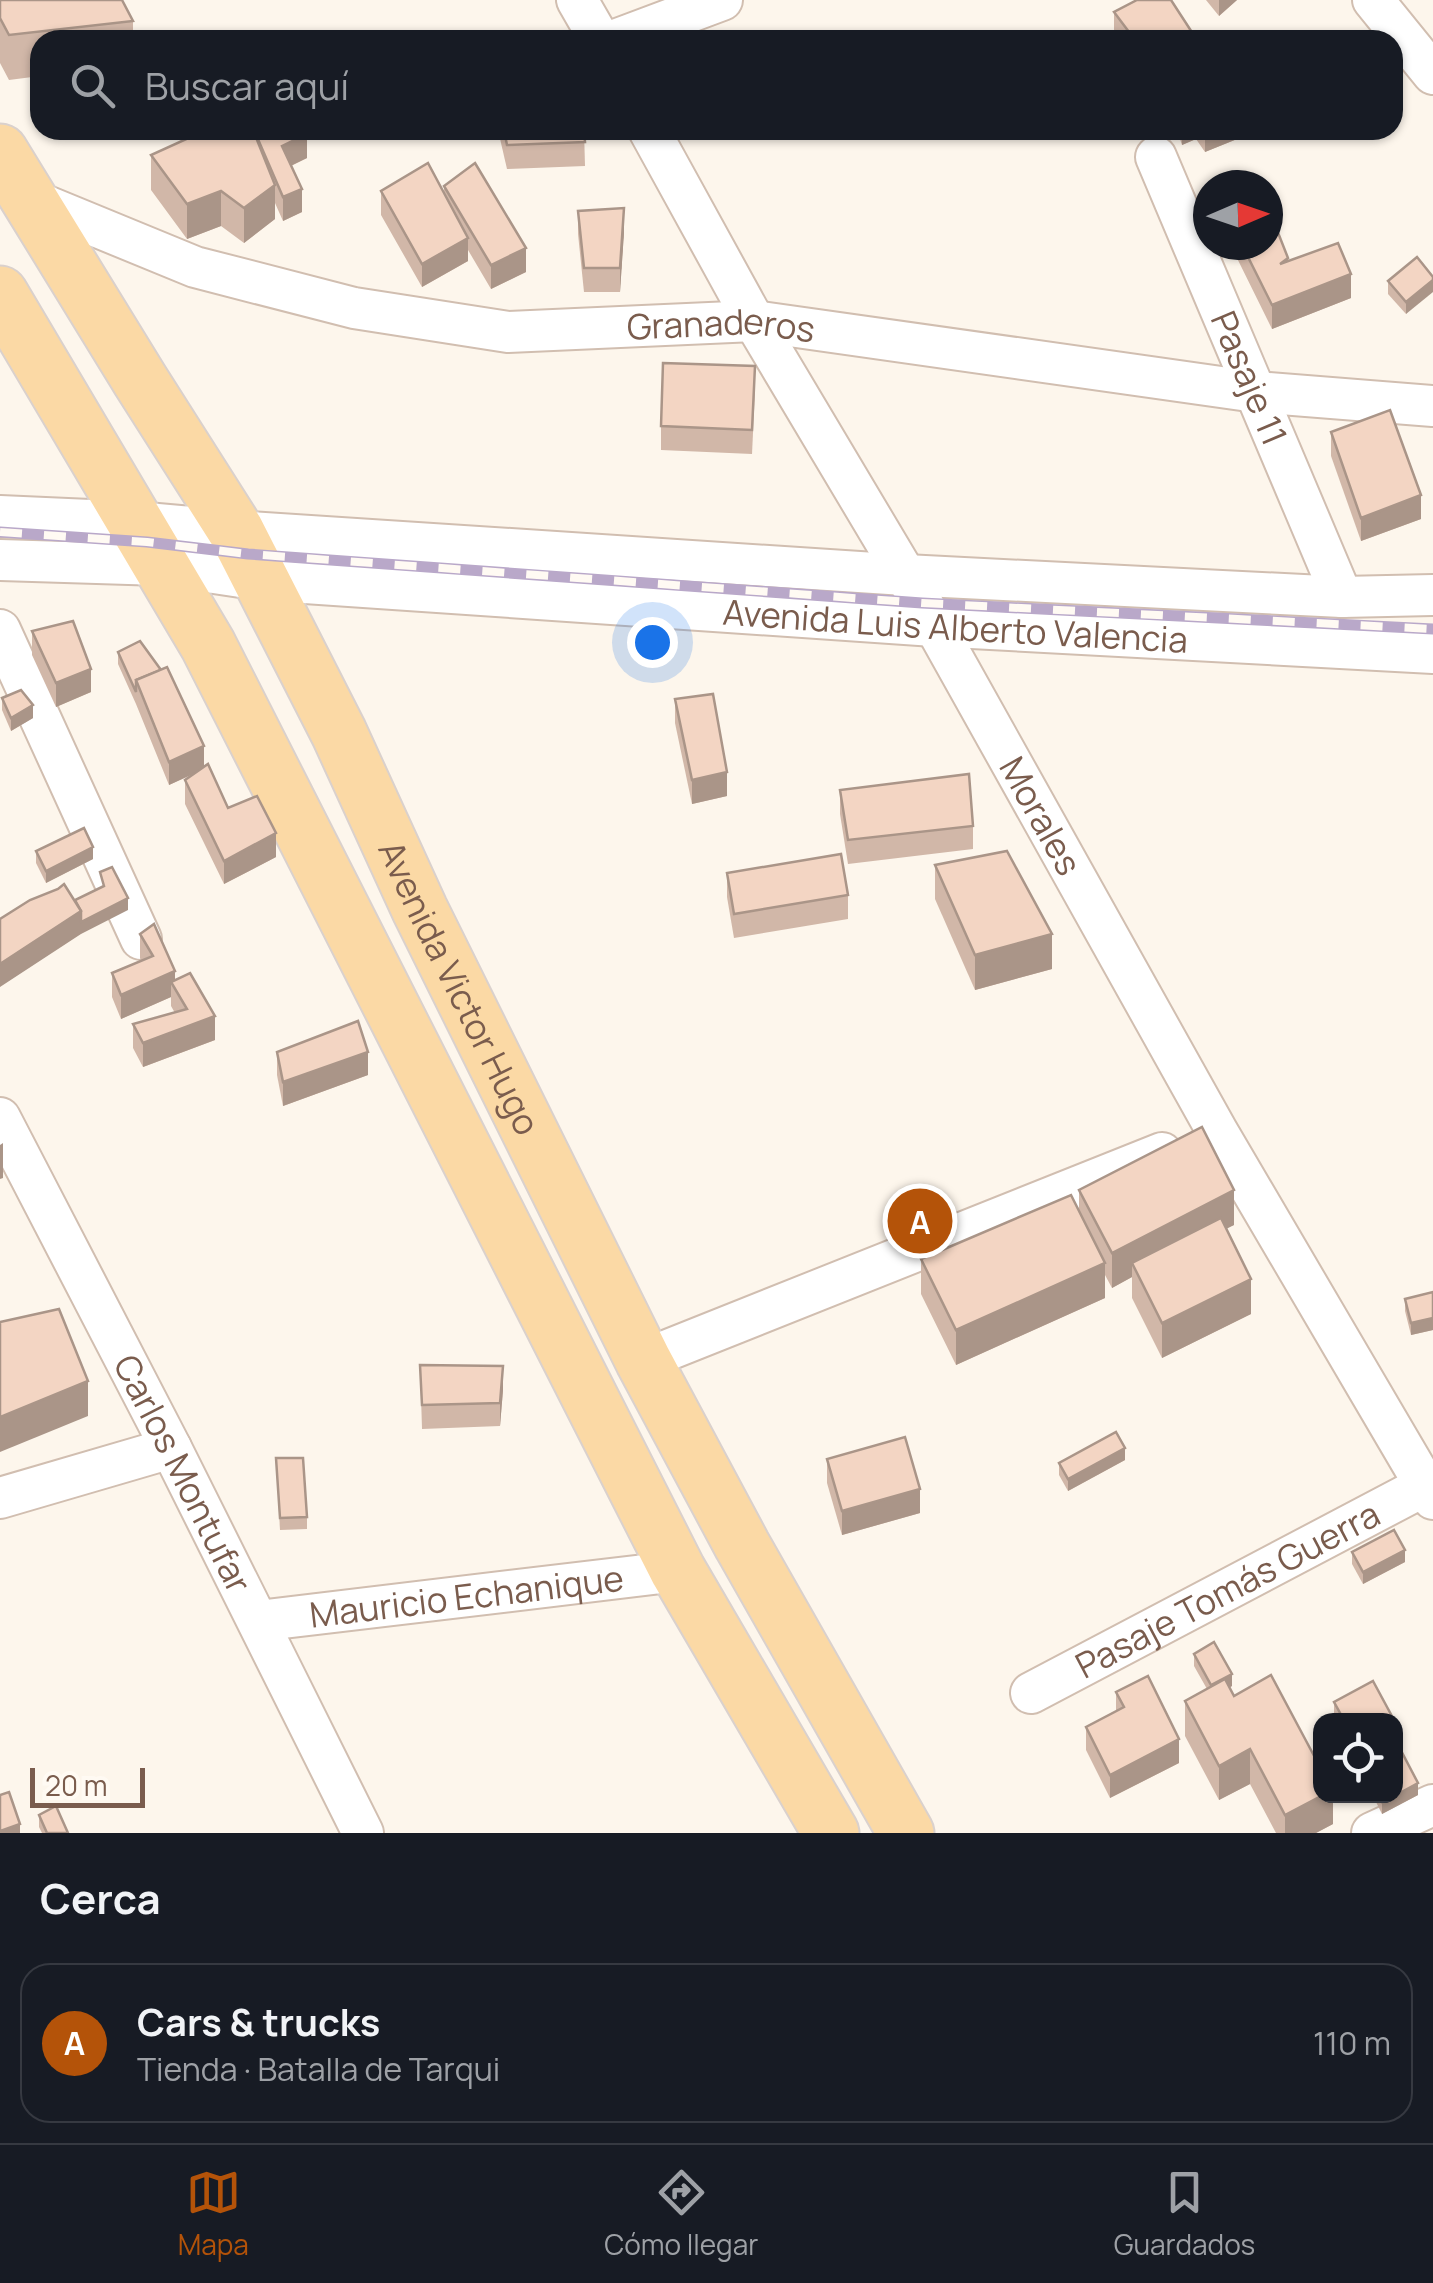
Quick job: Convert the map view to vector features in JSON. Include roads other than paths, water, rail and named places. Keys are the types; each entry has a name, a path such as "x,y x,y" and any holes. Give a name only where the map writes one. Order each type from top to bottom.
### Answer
{"main road":[{"name":"Avenida Victor Hugo","path":"13,175 236,531 339,733 420,910 643,1360 742,1545 906,1833"},
{"name":"Avenida Victor Hugo","path":"0,294 217,662 678,1571 831,1833"}],"street":[{"path":"577,0 594,30"},
{"path":"642,30 722,0"},
{"path":"1373,0 1397,30"},
{"path":"1403,37 1433,74"},
{"name":"Morales","path":"654,140 754,322 905,575 1217,1131 1429,1492"},
{"name":"Pasaje 11","path":"1156,157 1342,597"},
{"name":"Granaderos","path":"13,175 195,267 354,308 508,332 754,322 1256,392 1433,406"},
{"name":"Avenida Luis Alberto Valencia","path":"0,516 148,544 261,580 934,626 1433,653"},
{"name":"Avenida Luis Alberto Valencia","path":"0,560 236,531 905,575 1342,597 1433,595"},
{"path":"0,630 141,939"},
{"name":"Carlos Montufar","path":"0,1118 171,1448 363,1833"},
{"path":"643,1360 1217,1131"},
{"path":"0,1498 171,1448"},
{"name":"Pasaje Tomás Guerra","path":"1031,1693 1429,1492"},
{"name":"Mauricio Echanique","path":"258,1620 678,1571"},
{"path":"1372,1833 1433,1805"}],"railway":[{"path":"0,532 922,603 1433,629"}],"place":[{"name":"Cars & trucks","path":"920,1221"}]}
